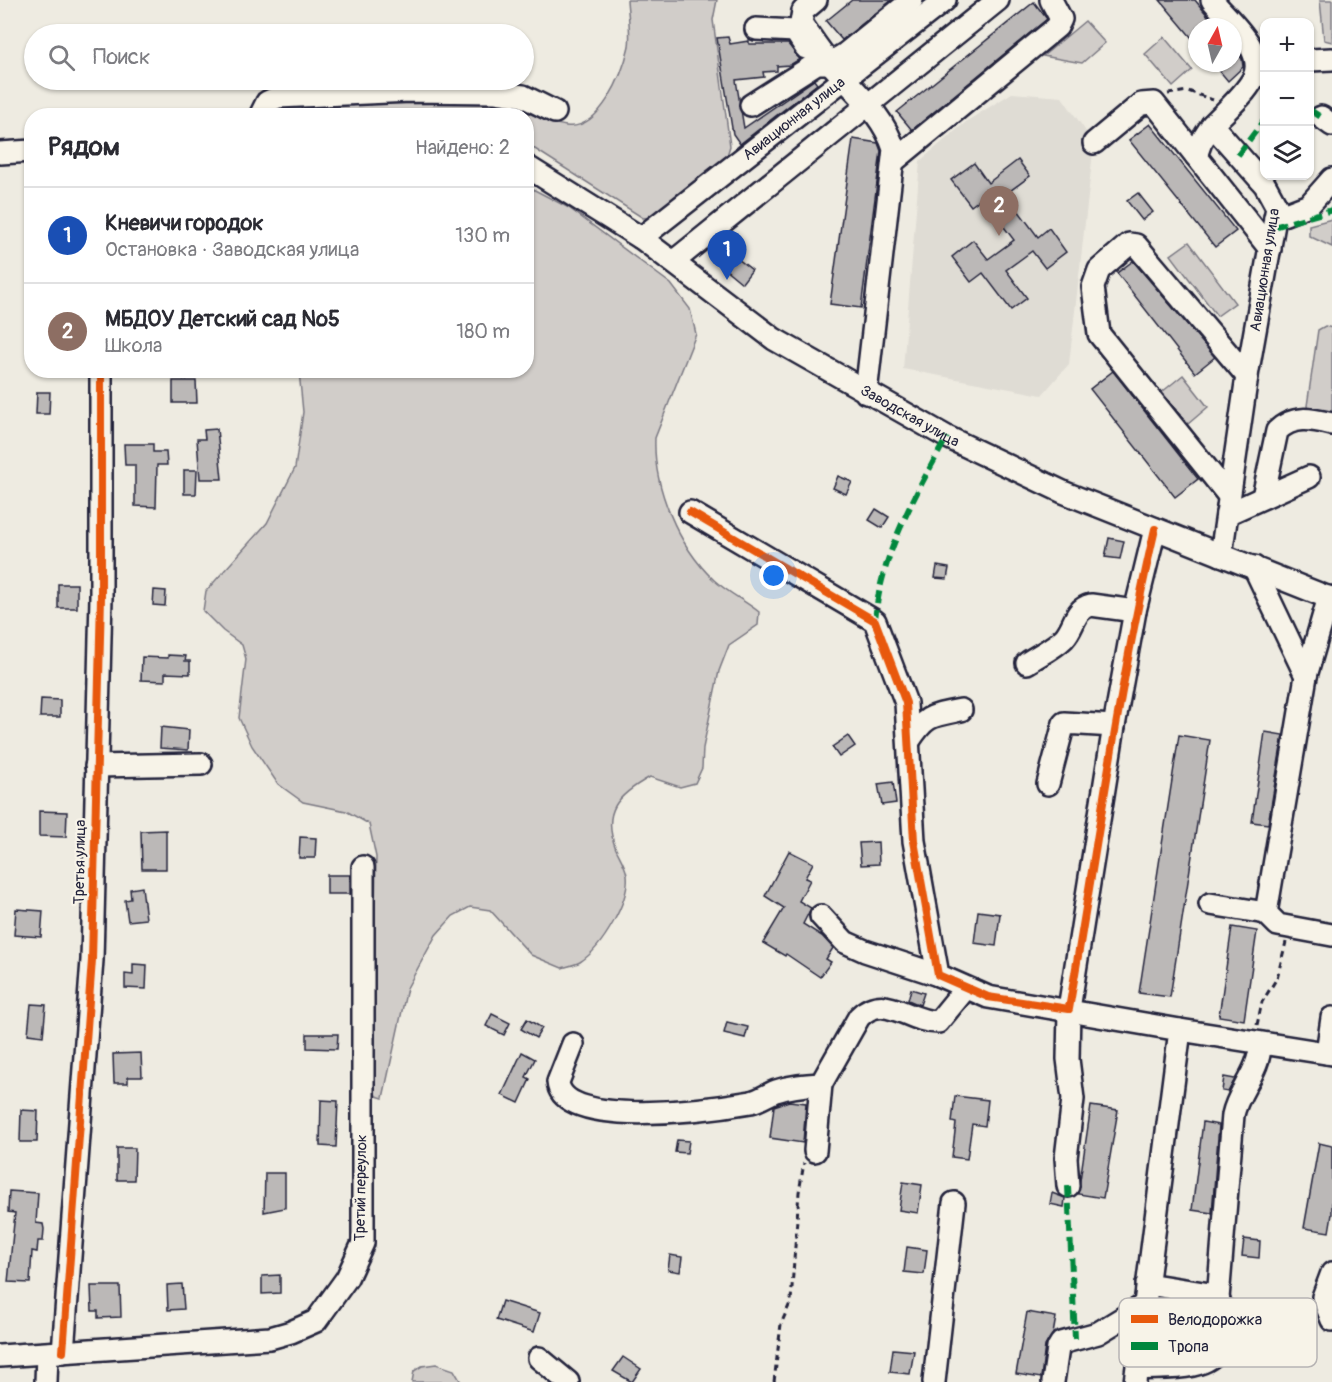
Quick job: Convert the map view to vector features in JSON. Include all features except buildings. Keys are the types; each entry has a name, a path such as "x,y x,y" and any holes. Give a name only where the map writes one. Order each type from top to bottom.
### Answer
{"street":[{"path":"816,0 803,11 801,23 823,63"},
{"path":"751,105 823,63 912,0"},
{"name":"Авиационная улица","path":"641,238 945,0"},
{"path":"673,262 998,0"},
{"path":"894,161 1057,27 1061,20 1051,0"},
{"path":"1196,156 1201,142 1212,126 1253,80 1260,64 1252,49 1212,0"},
{"path":"756,29 795,31 823,63 845,80 868,104 890,135 894,161 866,393"},
{"path":"1314,60 1332,59"},
{"path":"264,108 267,102 278,97 410,91 496,92 523,96 555,112"},
{"path":"1094,143 1141,104 1154,103 1270,249"},
{"name":"Авиационная улица","path":"1212,126 1274,198 1277,207 1247,376 1221,555"},
{"path":"0,153 24,152"},
{"name":"Заводская улица","path":"534,171 641,238 774,339 866,393 989,458 1063,492 1330,598"},
{"path":"1275,218 1309,205 1332,179"},
{"path":"1247,376 1136,245 1129,244 1099,270 1093,287 1099,334 1228,505 1263,498 1309,477"},
{"name":"Третья улица","path":"46,1382 55,1353 92,960 101,597 101,378"},
{"path":"1263,498 1276,431 1284,423 1295,419 1311,419 1332,424"},
{"path":"690,512 875,621 906,703 914,841 938,975"},
{"path":"1068,1186 1066,1158 1073,1099 1068,1059 1069,1009 1114,726 1136,611 1155,529"},
{"path":"1254,567 1306,676"},
{"path":"1330,598 1306,676 1266,913 1273,923 1290,929 1332,936"},
{"path":"1027,663 1065,637 1076,615 1084,606 1136,611"},
{"path":"909,741 925,719 932,715 961,710"},
{"path":"1048,784 1064,723 1114,726"},
{"path":"96,766 201,764"},
{"name":"Третий переулок","path":"0,1356 270,1338 316,1321 347,1278 363,1243 363,867"},
{"path":"1210,904 1266,913"},
{"path":"821,916 845,942 938,975 965,989 988,997 1329,1053 1332,1018"},
{"path":"815,1151 822,1084 855,1023 867,1009 876,1005 888,1007 929,1022 938,1022 965,989"},
{"path":"1145,1298 1180,1030"},
{"path":"1218,1298 1233,1115 1237,1099 1258,1059 1260,1043"},
{"path":"573,1044 558,1082 559,1088 570,1101 607,1112 685,1109 748,1102 794,1086 822,1084"},
{"path":"934,1382 954,1203"},
{"path":"1332,1273 1323,1297 1332,1320"},
{"path":"1140,1298 1145,1294 1210,1294 1216,1298"},
{"path":"1053,1382 1058,1348 1061,1343 1098,1333 1119,1316"},
{"path":"539,1358 568,1382"},
{"path":"1137,1376 1183,1367"}],"path":[{"path":"1154,103 1172,93 1188,91 1206,95 1227,109"},
{"path":"1260,1043 1257,1026 1258,1014 1262,1002 1277,978 1290,929"},
{"path":"774,1382 781,1324 791,1301 799,1192 806,1158 815,1151"}],"shaded area":[{"path":"627,0 717,0 713,20 730,146 726,159 655,217 643,218 534,148 534,116 566,126 578,125 589,120 599,110 615,85 626,58 630,29"},
{"path":"1320,0 1332,0 1332,42 1324,40"},
{"path":"1085,21 1105,43 1082,63 1043,56"},
{"path":"1164,37 1188,65 1190,72 1173,87 1145,54"},
{"path":"1012,93 1062,97 1094,143 1069,364 1042,395 903,369 920,161 967,121"},
{"path":"496,103 517,108 273,108 273,106 282,104"},
{"path":"534,190 569,208 671,284 690,309 696,334 655,438 658,476 670,515 689,550 714,580 759,612 758,625 729,645 719,671 703,748 702,768 695,783 680,787 650,777 629,790 615,806 610,824 616,849 627,875 627,886 613,923 597,946 580,962 562,968 531,955 490,910 470,907 453,916 436,935 407,988 383,1098 376,1096 372,1084 376,857 369,824 346,811 303,802 278,784 252,746 239,718 246,659 242,645 223,631 203,611 206,591 267,523 295,468 303,412 300,378 534,378"},
{"path":"1332,219 1332,247 1309,236 1309,225"},
{"path":"1189,242 1235,303 1217,316 1171,255"},
{"path":"1325,326 1332,328 1332,415 1308,410 1307,406 1318,330"},
{"path":"1183,375 1208,407 1188,424 1162,392"},
{"path":"436,1364 454,1370 461,1382 412,1382 414,1371 422,1366"}],"marked path":[{"path":"1314,113 1321,117"},
{"path":"1238,155 1260,125"},
{"path":"1274,227 1332,210"},
{"path":"875,621 878,597 892,549 923,480 947,437"},
{"path":"1068,1186 1075,1339"}],"cycle path":[{"path":"63,1352 92,960 101,597 101,378"},
{"path":"690,512 875,621 906,703 914,841 938,975 988,997 1069,1009 1119,709 1155,529"}],"place":[{"name":"МБДОУ Детский сад №5","path":"999,236"},
{"name":"Кневичи городок","path":"727,280"}]}
